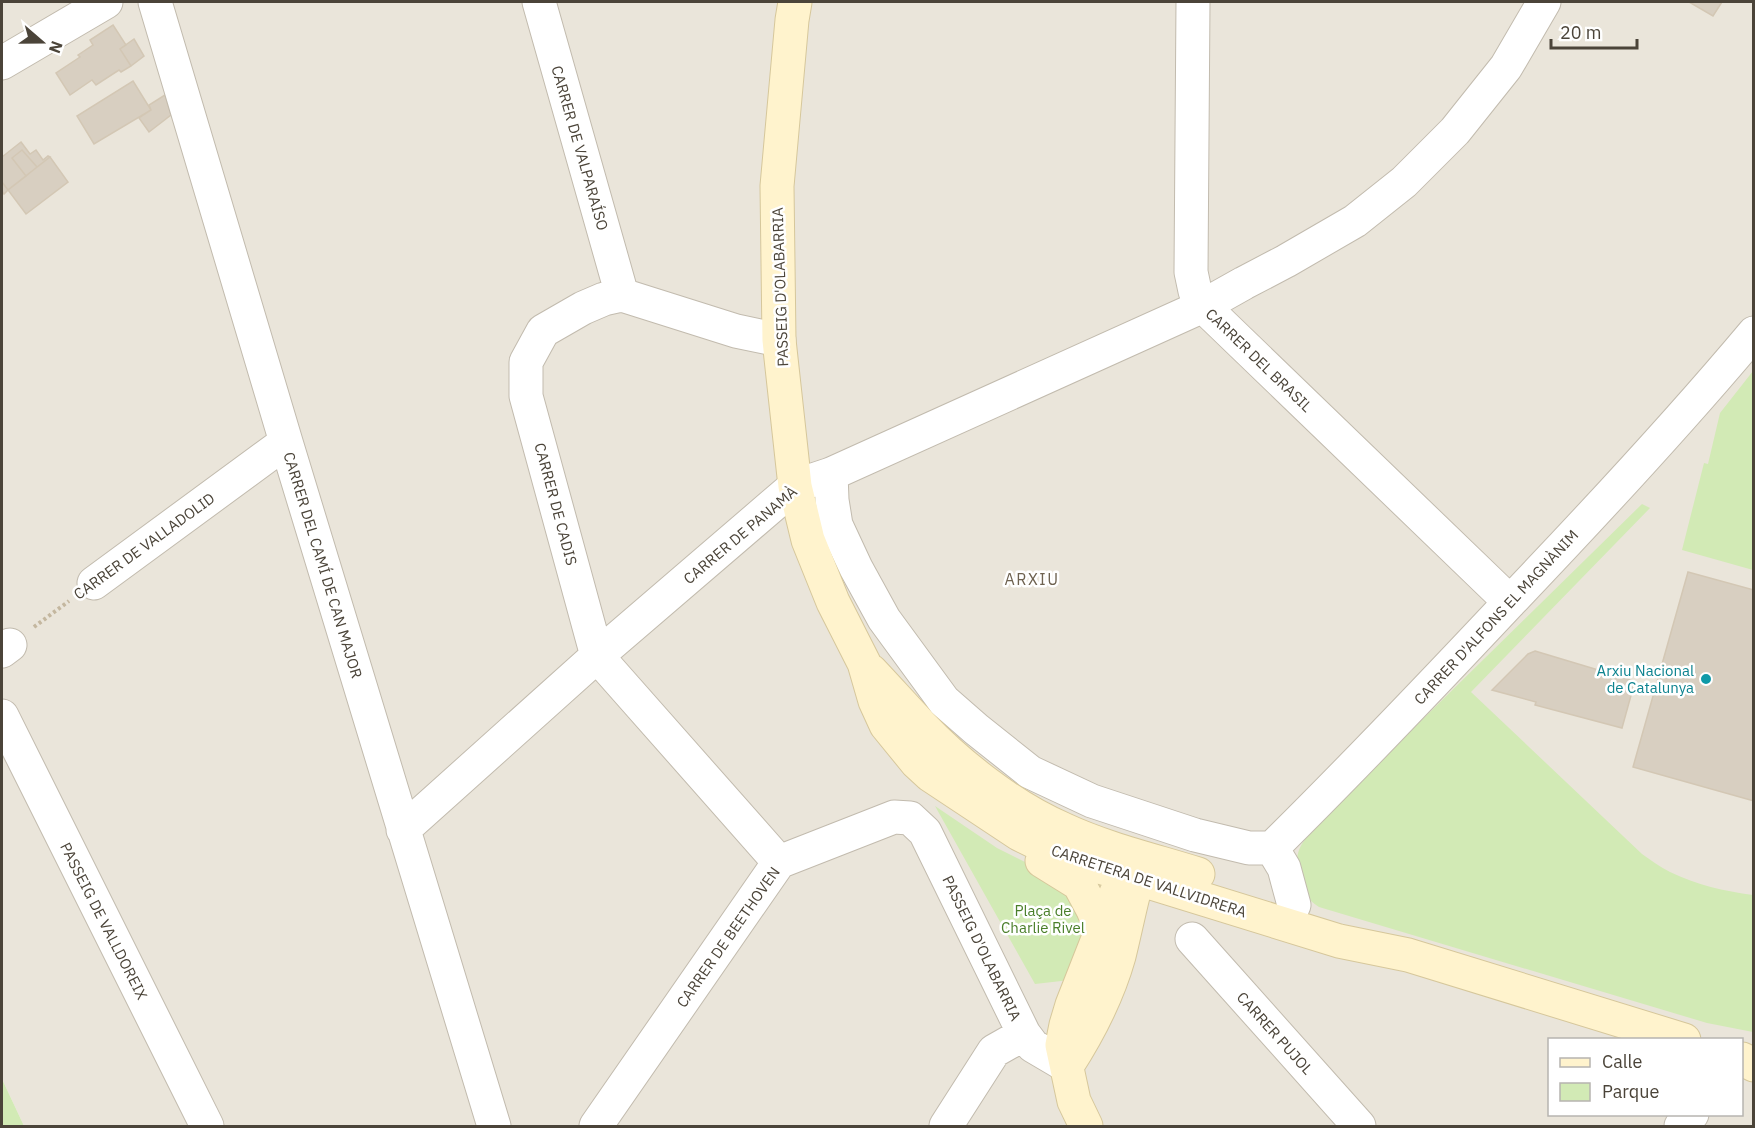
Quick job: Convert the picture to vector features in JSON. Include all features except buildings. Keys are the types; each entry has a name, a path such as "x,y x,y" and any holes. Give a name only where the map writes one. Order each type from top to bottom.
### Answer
{"main road":[{"name":"PASSEIG D'OLABARRIA","path":"795,2 777,186 779,340 795,486 808,540 833,602"},
{"name":"CARRETERA DE VALLVIDRERA","path":"833,602 864,663 875,701 886,725 917,763 930,775 998,821 1038,845 1131,878 1184,882 1294,905 1332,919 1408,955"},
{"name":"CARRETERA DE VALLVIDRERA","path":"864,663 920,724 966,766 1027,809 1061,828 1184,882 1339,941 1408,955 1678,1038"},
{"path":"930,775 960,809 977,823 1079,885 1101,929"},
{"path":"1066,1066 1084,1040 1098,1012 1118,957 1135,889 1131,878 1118,864 1075,834"},
{"path":"1086,1126 1074,1101 1062,1045 1072,1005 1101,929 1116,893 1131,878"},
{"path":"1118,957 1154,904 1184,882"}],"street":[{"path":"2,63 105,2"},
{"name":"CARRER DEL CAMÍ DE CAN MAJOR","path":"155,2 494,1126"},
{"name":"CARRER DE VALPARAÍSO","path":"540,2 622,295"},
{"name":"CARRER DEL BRASIL","path":"1193,2 1191,272 1195,291 1203,306 1510,602"},
{"name":"CARRER DE PANAMÀ","path":"403,830 597,656 795,486 831,474 1203,306 1355,221 1404,183 1455,131 1506,67 1544,2"},
{"path":"622,295 736,331 779,340"},
{"name":"CARRER DE CADIS","path":"622,295 604,299 583,308 543,331 526,362 526,396 597,656 779,862"},
{"name":"CARRER D'ALFONS EL MAGNÀNIM","path":"1272,848 1352,770 1595,512 1754,333"},
{"name":"CARRER DE VALLADOLID","path":"94,583 286,442"},
{"path":"831,474 836,525 856,568 884,619 944,701 1030,772 1092,801 1195,836 1249,848 1272,848 1284,868 1294,905"},
{"name":"PASSEIG DE VALLDOREIX","path":"2,716 207,1126"},
{"name":"CARRER DE BEETHOVEN","path":"597,1126 779,862 894,817 910,818"},
{"name":"PASSEIG D'OLABARRIA","path":"910,818 925,832 1024,1034 1033,1046 1066,1066"},
{"name":"CARRER PUJOL","path":"1192,939 1359,1126"},
{"path":"946,1126 994,1050 1024,1034"}],"path":[{"name":"CARRER DE VALLADOLID","path":"6,648 94,583"}],"shaded area":[{"path":"2,2 1753,2 1753,1126 24,1126 2,1079"}],"green space":[{"path":"1753,371 1753,570 1682,550 1704,463 1708,464 1720,413"},
{"path":"1642,504 1650,508 1471,692 1642,854 1666,870 1690,881 1753,895 1753,1032 1707,1023 1319,907 1307,896 1298,870 1298,853 1301,846 1322,818"},
{"name":"Plaça de Charlie Rivel","path":"935,806 997,848 1069,884 1087,920 1070,980 1035,984"},
{"path":"2,1079 24,1126 2,1126"}],"place":[{"name":"Arxiu Nacional de Catalunya","path":"1706,679"}],"district":[{"name":"ARXIU","path":"1032,579"}]}
